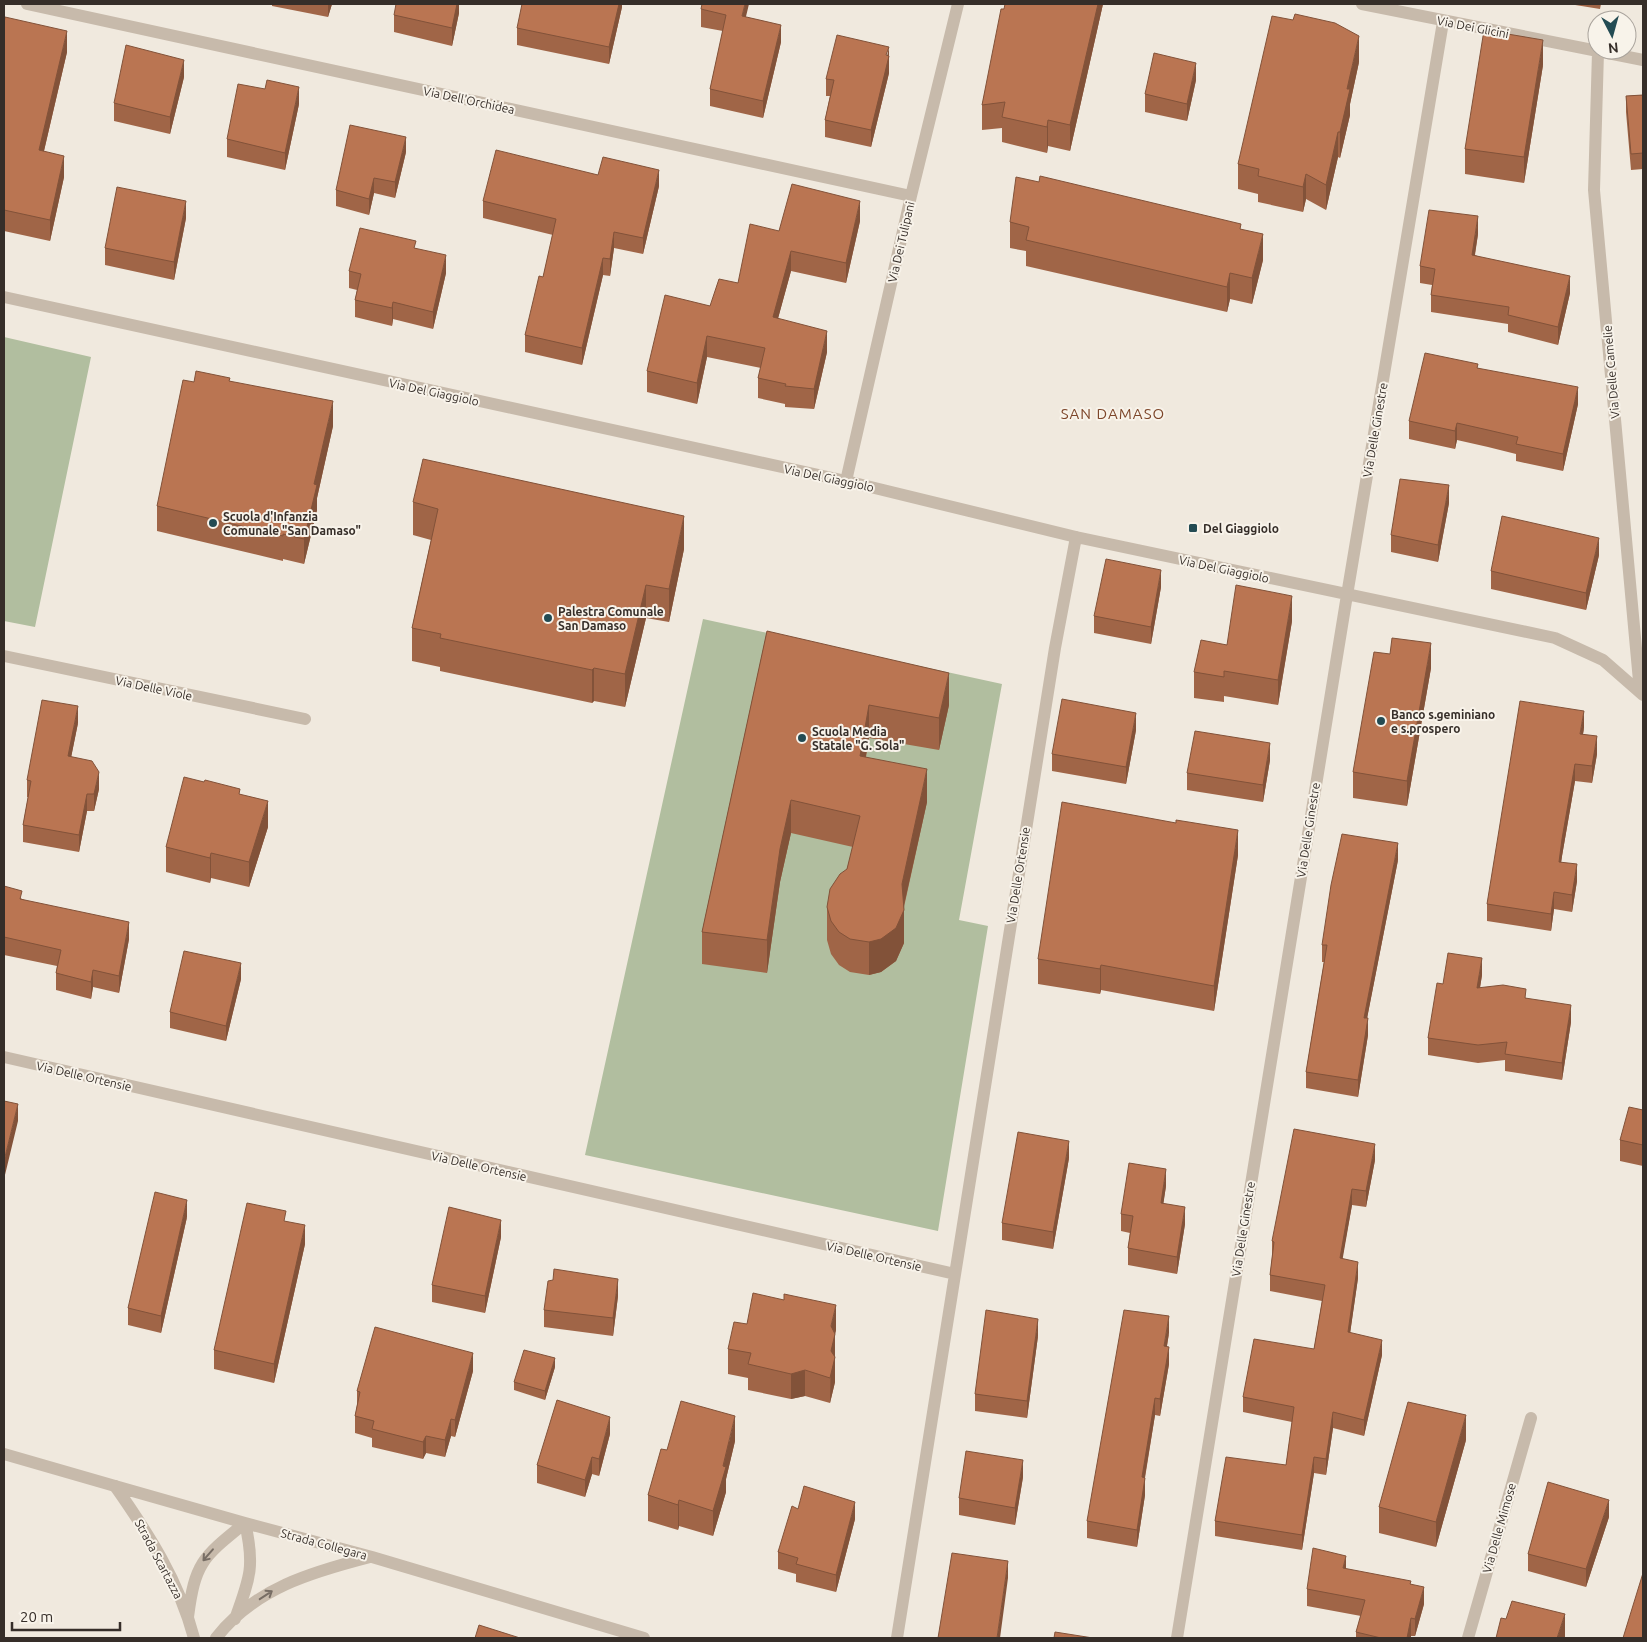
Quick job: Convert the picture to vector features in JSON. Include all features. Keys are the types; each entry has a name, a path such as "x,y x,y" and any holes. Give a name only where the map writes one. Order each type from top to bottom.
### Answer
{"street":[{"name":"Via Dell'Orchidea","path":"27,4 911,196"},
{"name":"Via Dei Tulipani","path":"846,481 911,196 958,4"},
{"name":"Via Dei Glicini","path":"1362,4 1587,50"},
{"name":"Via Delle Ginestre","path":"1177,1638 1347,595 1443,22"},
{"name":"Via Delle Camelie","path":"1598,60 1594,190 1642,693"},
{"name":"Via Del Giaggiolo","path":"4,297 846,481 1076,537 1555,638 1603,660 1642,693"},
{"name":"Via Delle Ortensie","path":"897,1638 1053,657 1076,537"},
{"name":"Via Delle Viole","path":"4,656 305,719"},
{"name":"Via Delle Ortensie","path":"4,1057 955,1274"},
{"name":"Via Delle Mimose","path":"1468,1638 1531,1418"},
{"name":"Strada Collegara","path":"4,1454 372,1557 644,1638"},
{"name":"Strada Scartazza","path":"114,1486 144,1527 160,1554 188,1617 194,1638"},
{"path":"188,1617 192,1584 202,1563 215,1547 245,1523 252,1552 251,1566 247,1587 235,1618"},
{"path":"216,1638 235,1618 265,1594 285,1583 314,1572 372,1557"}],"green space":[{"path":"4,337 91,357 35,627 4,621"},
{"path":"703,619 1002,684 959,920 988,926 938,1231 585,1155"}],"building":[{"path":"396,4 457,4 452,28 394,15"},
{"path":"522,4 619,4 609,47 517,28"},
{"path":"702,4 745,4 742,16 781,25 763,101 710,89 726,15 701,9"},
{"path":"1005,4 1098,4 1070,125 1048,120 1047,127 1002,117 1005,102 982,105 1001,9 1004,9"},
{"path":"1295,14 1335,23 1359,36 1347,89 1350,89 1326,185 1306,174 1303,187 1258,176 1259,169 1238,164 1272,16 1293,20"},
{"path":"5,17 67,31 39,150 64,156 50,220 4,210"},
{"path":"1484,30 1543,40 1524,157 1465,149"},
{"path":"837,35 889,47 886,55 889,56 871,130 825,120 834,80 826,79"},
{"path":"126,45 184,60 170,117 114,103"},
{"path":"1154,53 1196,63 1187,104 1145,94"},
{"path":"267,80 299,87 285,153 227,139 238,84 265,89"},
{"path":"1643,95 1643,153 1631,154 1626,96"},
{"path":"350,125 406,137 395,182 374,178 369,199 336,190"},
{"path":"496,150 598,175 603,157 659,170 643,238 614,232 610,259 603,258 582,348 525,335 539,276 543,277 556,219 483,201"},
{"path":"1040,176 1241,224 1240,229 1263,234 1252,278 1230,273 1227,287 1026,240 1029,227 1010,222 1016,177 1039,182"},
{"path":"792,184 860,201 846,263 791,251 773,317 827,331 814,389 785,386 786,384 758,378 765,348 707,336 697,383 647,371 665,295 710,306 719,279 738,283 750,224 779,231"},
{"path":"117,187 186,201 174,262 105,248"},
{"path":"1429,210 1478,216 1472,255 1570,276 1558,327 1508,315 1509,307 1431,295 1435,269 1420,266"},
{"path":"360,228 416,241 414,248 446,255 433,312 393,302 392,308 355,300 361,274 349,271"},
{"path":"1425,353 1478,364 1477,368 1578,387 1563,454 1516,444 1518,437 1457,423 1455,431 1409,421"},
{"path":"196,371 230,378 229,381 333,401 314,484 317,485 304,539 283,534 283,536 157,506 183,380 194,382"},
{"path":"423,459 684,516 669,589 646,585 625,674 594,668 592,670 440,638 441,634 412,628 438,509 413,502"},
{"path":"1400,479 1449,485 1438,545 1391,535"},
{"path":"1502,516 1599,538 1586,593 1491,571"},
{"path":"1106,559 1161,570 1151,627 1094,616"},
{"path":"1236,585 1292,596 1278,680 1224,671 1224,677 1194,672 1201,640 1227,645"},
{"path":"767,631 949,673 939,718 869,705 860,756 927,769 902,884 904,910 896,928 881,939 869,942 850,939 839,932 831,921 827,907 830,889 840,874 847,869 860,816 791,800 780,849 767,940 702,932"},
{"path":"1392,638 1431,643 1407,781 1353,772 1374,652 1390,654"},
{"path":"1062,699 1136,713 1126,767 1052,754"},
{"path":"42,700 78,706 68,756 92,761 99,772 94,794 87,794 79,835 23,825 31,781 27,780"},
{"path":"1520,701 1584,711 1580,734 1597,736 1592,766 1575,764 1562,839 1559,862 1577,864 1572,895 1554,892 1551,914 1487,904"},
{"path":"1195,731 1270,743 1263,785 1187,773"},
{"path":"184,777 240,789 239,794 268,801 249,862 211,853 210,858 166,847"},
{"path":"1062,802 1176,823 1176,820 1238,830 1214,986 1101,965 1100,969 1038,959"},
{"path":"1342,834 1398,843 1364,1018 1368,1018 1358,1080 1306,1072 1327,945 1322,945 1331,885"},
{"path":"4,886 22,891 20,899 129,922 119,976 93,970 91,982 56,973 61,950 4,937"},
{"path":"184,951 241,963 226,1026 170,1012"},
{"path":"1448,953 1482,958 1477,988 1503,985 1526,989 1525,998 1571,1005 1562,1063 1505,1054 1507,1042 1478,1045 1428,1038 1437,983 1443,984"},
{"path":"4,1101 18,1104 4,1161"},
{"path":"1629,1107 1643,1110 1643,1145 1620,1140"},
{"path":"1294,1129 1375,1144 1366,1191 1352,1189 1340,1258 1358,1262 1348,1332 1382,1340 1364,1420 1333,1412 1326,1459 1314,1457 1302,1535 1215,1521 1226,1457 1286,1465 1294,1407 1243,1397 1254,1339 1314,1349 1325,1285 1270,1275 1274,1242 1272,1241"},
{"path":"1018,1132 1069,1141 1053,1232 1002,1223"},
{"path":"1129,1163 1166,1169 1161,1203 1185,1207 1177,1257 1128,1248 1133,1216 1121,1214"},
{"path":"155,1192 187,1200 161,1316 128,1308"},
{"path":"247,1203 286,1211 284,1221 305,1225 274,1364 214,1350"},
{"path":"449,1207 501,1220 485,1296 432,1285"},
{"path":"554,1269 618,1279 613,1318 544,1310 548,1281 553,1280"},
{"path":"753,1293 784,1300 784,1294 836,1305 831,1326 835,1334 831,1351 835,1357 830,1378 805,1370 791,1374 748,1364 751,1353 728,1349 734,1322 747,1324"},
{"path":"986,1310 1038,1319 1027,1401 975,1394"},
{"path":"1124,1310 1169,1316 1164,1346 1169,1347 1160,1399 1155,1398 1142,1477 1145,1478 1137,1530 1087,1521"},
{"path":"375,1327 473,1353 455,1420 451,1419 445,1440 426,1436 423,1442 372,1429 374,1421 355,1416 360,1392 357,1391"},
{"path":"524,1350 555,1358 545,1391 514,1382"},
{"path":"557,1400 610,1417 599,1459 592,1457 585,1480 537,1465"},
{"path":"681,1401 735,1416 723,1466 726,1467 713,1511 679,1500 678,1505 648,1495 661,1449 667,1450"},
{"path":"1408,1402 1466,1415 1436,1522 1379,1507"},
{"path":"966,1451 1023,1460 1015,1508 959,1498"},
{"path":"1548,1482 1609,1500 1586,1569 1528,1554"},
{"path":"804,1486 855,1502 836,1575 796,1564 798,1558 778,1552 792,1506 798,1509"},
{"path":"1313,1548 1346,1556 1343,1568 1411,1581 1410,1584 1424,1587 1415,1619 1411,1618 1407,1638 1381,1638 1356,1632 1365,1600 1307,1589"},
{"path":"952,1553 1008,1561 997,1638 938,1638"},
{"path":"1643,1573 1643,1638 1623,1638"},
{"path":"1512,1601 1565,1614 1557,1638 1496,1638 1501,1618 1506,1619"},
{"path":"479,1625 520,1638 475,1638"},
{"path":"1055,1632 1093,1638 1054,1638"}],"place":[{"name":"Scuola d'Infanzia Comunale \"San Damaso\"","path":"213,523"},
{"name":"Del Giaggiolo","path":"1193,528"},
{"name":"Palestra Comunale San Damaso","path":"548,618"},
{"name":"Banco s.geminiano e s.prospero","path":"1381,721"},
{"name":"Scuola Media Statale \"G. Sola\"","path":"802,738"}],"district":[{"name":"SAN DAMASO","path":"1113,413"}]}
